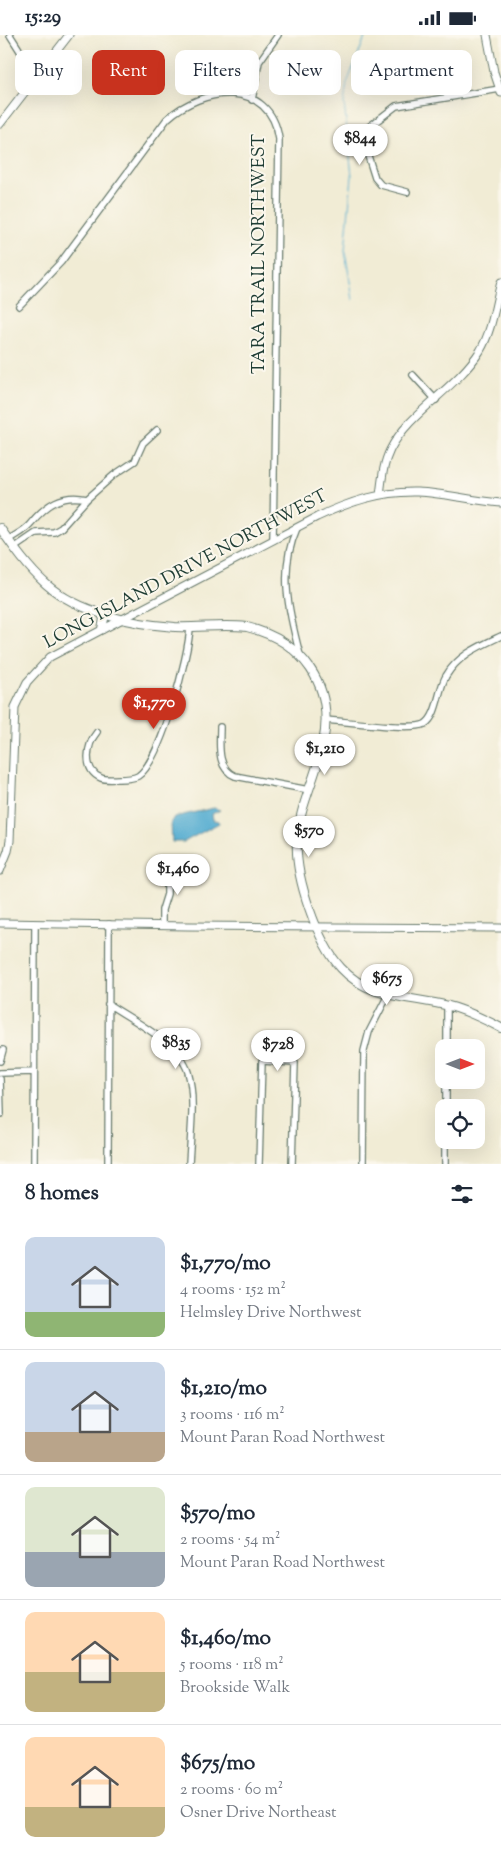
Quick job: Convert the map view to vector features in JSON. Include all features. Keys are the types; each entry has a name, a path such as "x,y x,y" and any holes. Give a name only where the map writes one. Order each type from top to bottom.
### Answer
{"main road":[{"path":"0,528 14,548 46,583 59,594 81,605 122,618 158,625 190,627 239,626 256,630 300,655 308,664 318,682 325,720 323,743 298,830 297,854 301,883 309,910 335,960 345,972 365,986 388,995 447,1006 478,1016 501,1028"},
{"path":"101,612 104,619 102,629"}],"street":[{"path":"10,35 20,50"},
{"path":"57,50 69,35"},
{"path":"252,100 259,62 278,35"},
{"path":"407,192 382,185 375,178 363,139 365,130 400,105 500,91 487,35"},
{"name":"TARA TRAIL NORTHWEST","path":"19,305 60,262 167,119 175,111 186,104 210,95 234,94 252,100 270,115 278,139 272,540"},
{"path":"0,124 22,95"},
{"path":"380,495 385,462 396,440 436,400 480,351 488,334 501,282"},
{"path":"413,375 436,400"},
{"path":"14,548 36,533 54,532 61,528 87,499 114,475 135,461 143,443 157,430"},
{"name":"LONG ISLAND DRIVE NORTHWEST","path":"0,871 10,841 13,724 18,699 33,673 50,657 272,540 337,508 380,495 418,492 501,503"},
{"path":"8,539 30,524 41,511 53,502 70,497 87,499"},
{"path":"30,524 36,533"},
{"path":"297,528 292,539 286,592 287,607 300,655"},
{"path":"97,732 90,741 88,752 89,766 95,775 106,779 127,779 136,777 143,771 162,738 188,648 190,627"},
{"path":"325,720 410,726 425,724 434,714 441,684 453,666 468,653 501,636"},
{"path":"220,727 221,761 228,773 309,790"},
{"path":"162,925 162,909 167,894 167,865"},
{"path":"0,923 501,928"},
{"path":"34,1164 35,923"},
{"path":"108,1164 109,924"},
{"path":"363,1164 364,1051 369,1032 388,995"},
{"path":"108,1004 158,1037 182,1060 190,1084 189,1164"},
{"path":"447,1006 447,1039"},
{"path":"0,1061 3,1050"},
{"path":"260,1164 262,1061 295,1063 292,1164"},
{"path":"0,1073 34,1072"},
{"path":"0,1079 1,1115"},
{"path":"445,1149 445,1164"}],"water":[{"path":"214,808 220,810 212,814 213,820 219,821 219,823 184,842 172,842 171,822 174,817"}],"waterway":[{"path":"353,300 345,251 352,176 344,103 347,83 366,35"}]}
